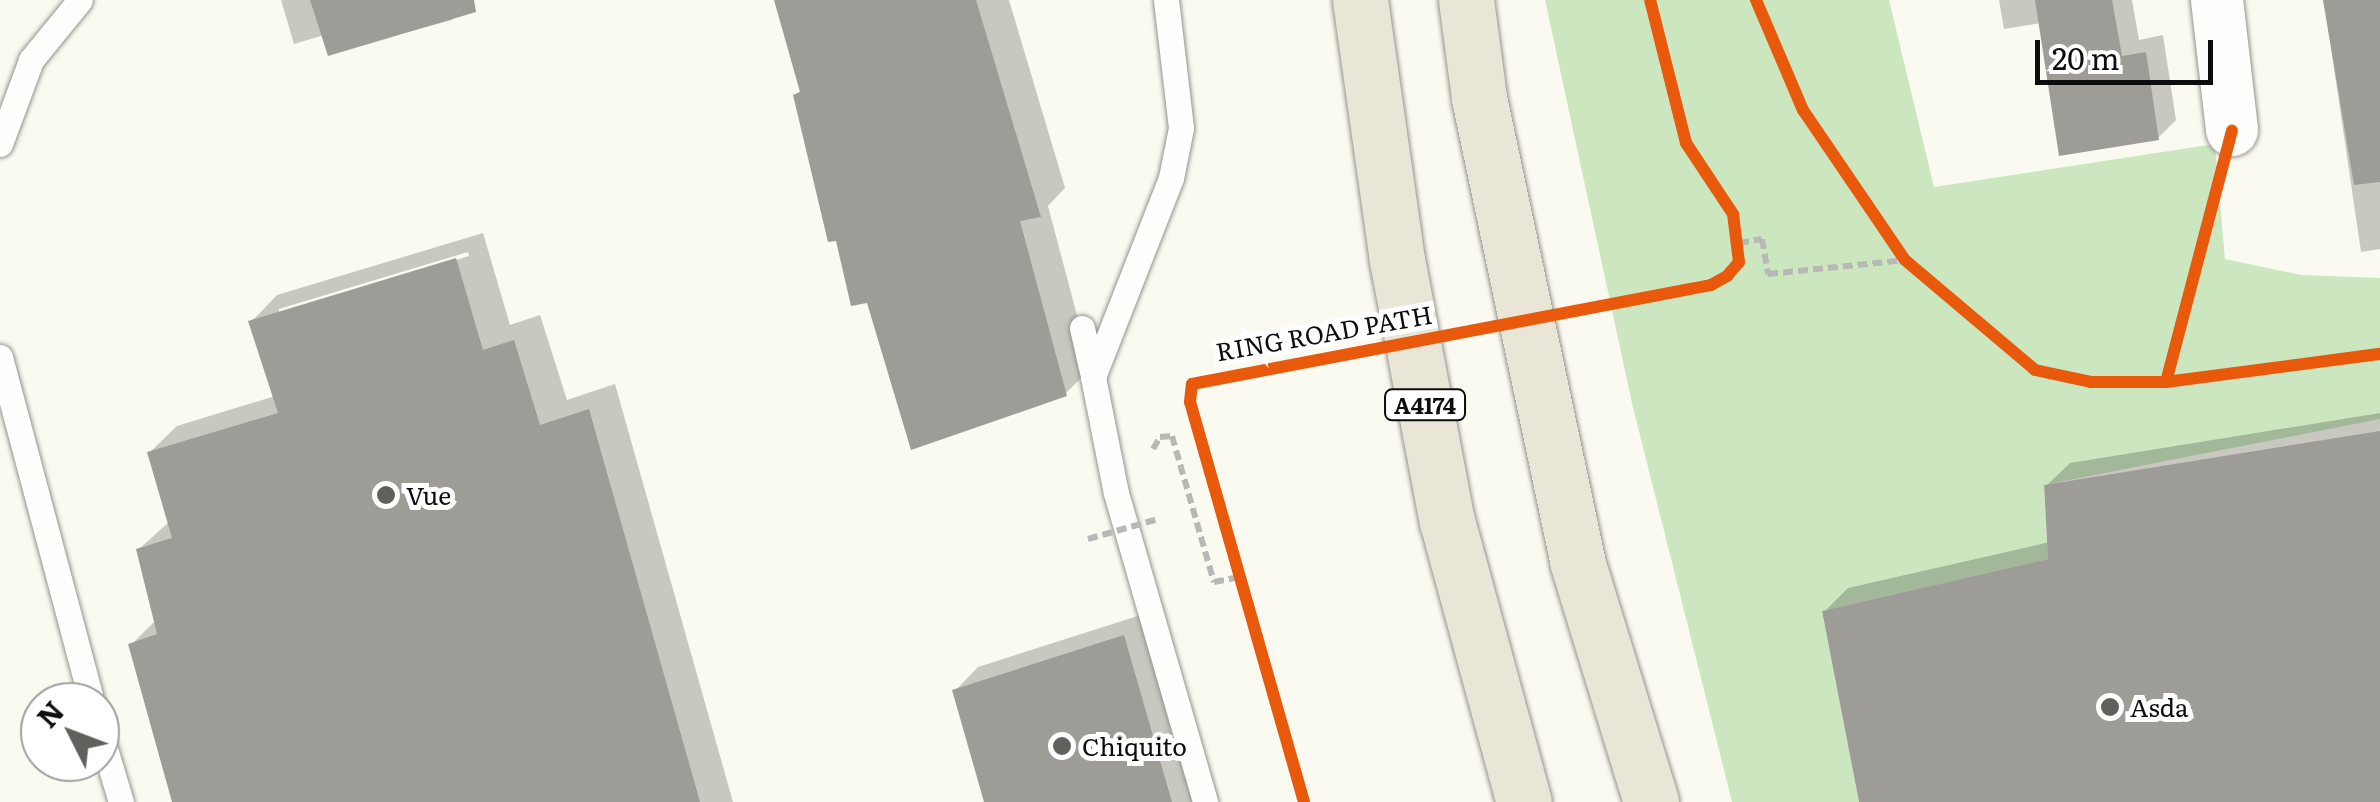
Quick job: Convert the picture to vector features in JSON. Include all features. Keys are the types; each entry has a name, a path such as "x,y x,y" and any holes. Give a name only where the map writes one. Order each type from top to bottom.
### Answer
{"highway":[{"name":"A4174","path":"1360,0 1397,260 1447,521 1524,802"},
{"path":"1466,0 1479,98 1577,562 1651,802"}],"street":[{"path":"2217,0 2232,130"}],"lane":[{"path":"0,144 31,60 80,0"},
{"path":"1093,377 1174,161 1181,128 1178,70 1166,0"},
{"path":"1082,328 1116,494 1205,802"},
{"path":"0,358 87,682"}],"path":[{"path":"1739,262 1738,234 1762,239 1768,274 1905,260"},
{"path":"1894,245 1918,272"},
{"path":"1148,456 1160,438 1172,436 1214,582 1240,577"},
{"path":"1088,538 1172,514"},
{"path":"1235,559 1245,596"}],"green space":[{"path":"1545,0 1889,0 1934,187 2215,144 2225,259 2301,275 2380,278 2380,419 2044,485 2048,559 1822,611 1859,802 1732,802 1632,403"}],"building":[{"path":"310,0 474,0 476,12 328,56"},
{"path":"774,0 976,0 1041,217 1020,221 1067,396 911,450 867,303 851,306 836,241 828,242 793,95 800,92"},
{"path":"2035,0 2112,0 2122,56 2146,52 2159,140 2059,156"},
{"path":"2323,0 2380,0 2380,182 2354,185"},
{"name":"Vue","path":"456,258 483,350 514,340 540,425 589,409 700,802 172,802 128,644 157,634 136,549 172,538 147,452 278,413 248,321"},
{"name":"Asda","path":"2380,431 2380,802 1859,802 1822,611 2048,559 2044,485"},
{"name":"Chiquito","path":"1124,635 1172,802 984,802 952,690"}],"cycle path":[{"name":"RING ROAD PATH","path":"1304,802 1190,402 1192,384 1711,285 1727,276 1739,262 1733,214 1686,143 1650,0"},
{"path":"1756,0 1803,110 1905,260 2035,370 2091,382 2166,382 2380,354"},
{"path":"2166,382 2232,130"}],"place":[{"name":"Vue","path":"386,495"},
{"name":"Asda","path":"2110,707"},
{"name":"Chiquito","path":"1062,746"}]}
